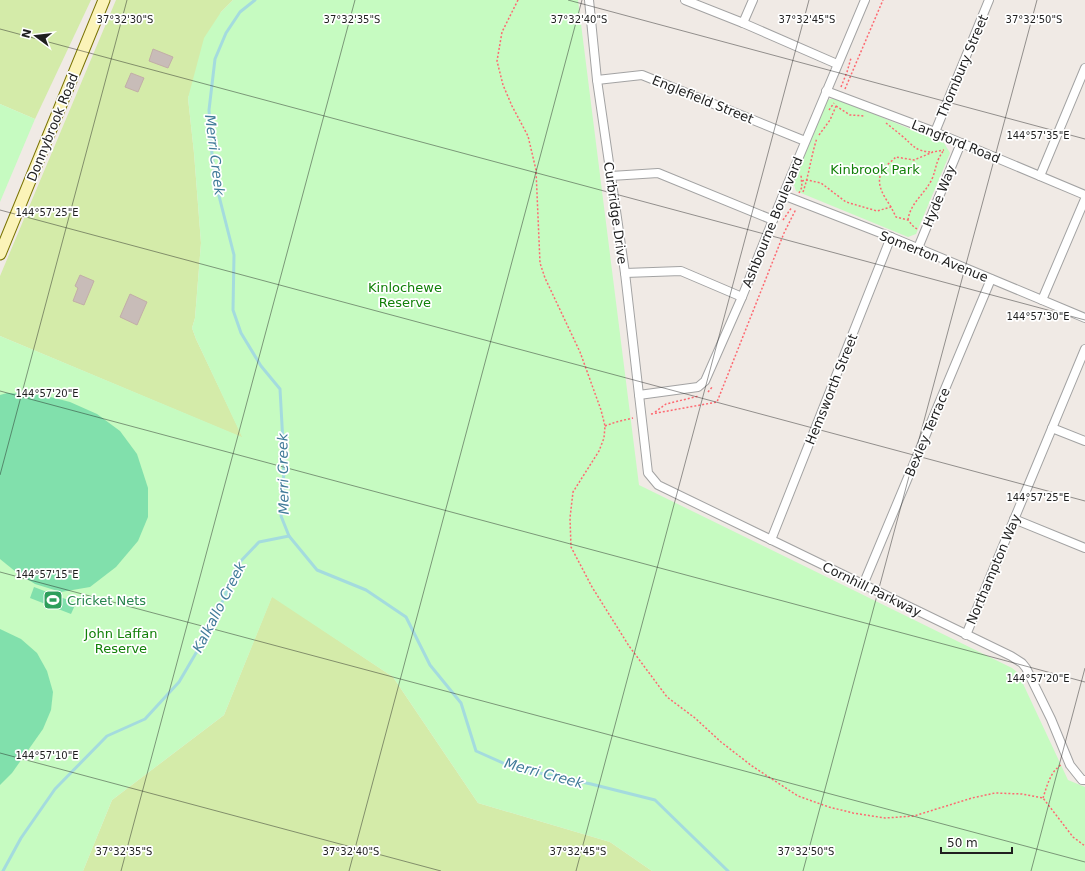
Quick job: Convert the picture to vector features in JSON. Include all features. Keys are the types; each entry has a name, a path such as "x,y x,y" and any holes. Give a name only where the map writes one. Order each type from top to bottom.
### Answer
{"main road":[{"name":"Donnybrook Road","path":"0,254 104,0"}],"street":[{"name":"Curbridge Drive","path":"589,0 597,80 625,273 642,425"},
{"path":"685,0 743,23 837,64"},
{"path":"743,23 753,0"},
{"name":"Ashbourne Boulevard","path":"639,395 698,387 705,381 742,297 805,141 865,0"},
{"name":"Thornbury Street","path":"935,132 989,0"},
{"path":"1040,176 1085,68"},
{"name":"Englefield Street","path":"597,80 642,75 805,141"},
{"name":"Langford Road","path":"826,91 935,132 1085,195"},
{"name":"Hyde Way","path":"918,248 961,143"},
{"path":"611,176 658,173 773,220"},
{"name":"Somerton Avenue","path":"783,195 891,237 1085,318"},
{"path":"1042,300 1085,199"},
{"name":"Hemsworth Street","path":"771,540 891,237"},
{"path":"625,273 681,271 742,297"},
{"name":"Bexley Terrace","path":"863,585 991,279"},
{"name":"Northampton Way","path":"966,634 1085,349"},
{"name":"Cornhill Parkway","path":"642,425 648,473 658,486 966,634 1022,663 1026,668 1051,719 1070,765 1082,780 1085,780"},
{"path":"1052,428 1085,442"},
{"path":"1014,519 1085,548"}],"path":[{"path":"518,0 502,32 497,61 503,85 528,136 536,170 540,263 545,278 580,352 601,410 605,426 604,438 599,451 573,492 570,518 571,547 592,588 629,646 667,697 752,766 798,796 829,807 853,813 886,818 914,816 972,798 995,793 1022,794 1043,798 1073,837 1085,846"},
{"path":"653,413 716,402 784,233 800,202 818,135 830,120 842,97 883,0"},
{"path":"826,91 836,106 850,115 870,116"},
{"path":"880,121 902,136 913,147 926,152 944,150 937,160 932,179 911,209 908,220"},
{"path":"925,232 913,226 908,220 896,217 879,184 882,171 896,157 914,160 933,152"},
{"path":"801,181 807,180 821,183 846,202 877,211 891,208"},
{"path":"605,426 627,418 641,416"},
{"path":"1043,798 1050,778 1056,768 1068,760"}],"green space":[{"path":"0,0 91,0 35,119 0,104"},
{"path":"116,0 233,0 221,12 188,98 201,243 195,318 192,328 243,438 0,336 0,276"},
{"name":"Kinlochewe Reserve","path":"233,0 578,0 639,485 1012,668 1018,673 1068,780 1085,787 1085,871 652,871 610,842 478,803 393,677 272,597 224,715 112,800 83,871 0,871 0,336 242,437 192,328 195,318 201,243 188,98 204,38 221,12"},
{"name":"Kinbrook Park","path":"835,98 944,143 950,153 916,234 908,237 796,191 793,182 826,100"},
{"path":"0,104 35,119 0,202"},
{"path":"7,393 43,395 70,402 97,414 120,431 137,454 148,488 148,517 138,541 116,567 90,587 61,592 35,584 16,572 0,559 0,395"},
{"name":"Cricket Nets","path":"34,587 76,603 71,614 30,598"},
{"path":"272,596 393,677 478,803 610,842 652,871 83,871 112,800 224,715"},
{"path":"0,629 21,639 37,653 47,671 53,692 51,710 43,729 12,773 0,785"}],"building":[{"path":"153,49 173,57 168,68 149,61"},
{"path":"131,73 144,78 138,92 125,87"},
{"path":"80,275 94,281 84,305 73,301 78,288 75,286"},
{"path":"130,294 147,302 137,325 120,317"}],"waterway":[{"name":"Merri Creek","path":"255,0 240,12 226,33 215,59 209,110 212,155 218,192 234,255 233,310 241,333 261,366 280,389 284,461 283,502 281,516 289,536 317,570 366,590 406,617 430,665 461,703 476,751 512,767 655,800 728,871"},
{"name":"Kalkallo Creek","path":"3,871 21,838 55,789 107,736 145,719 179,682 213,624 238,564 259,542 289,536"}],"place":[{"name":"Cricket Nets","path":"53,600"}],"park label":[{"name":"John Laffan Reserve","path":"121,640"}]}
